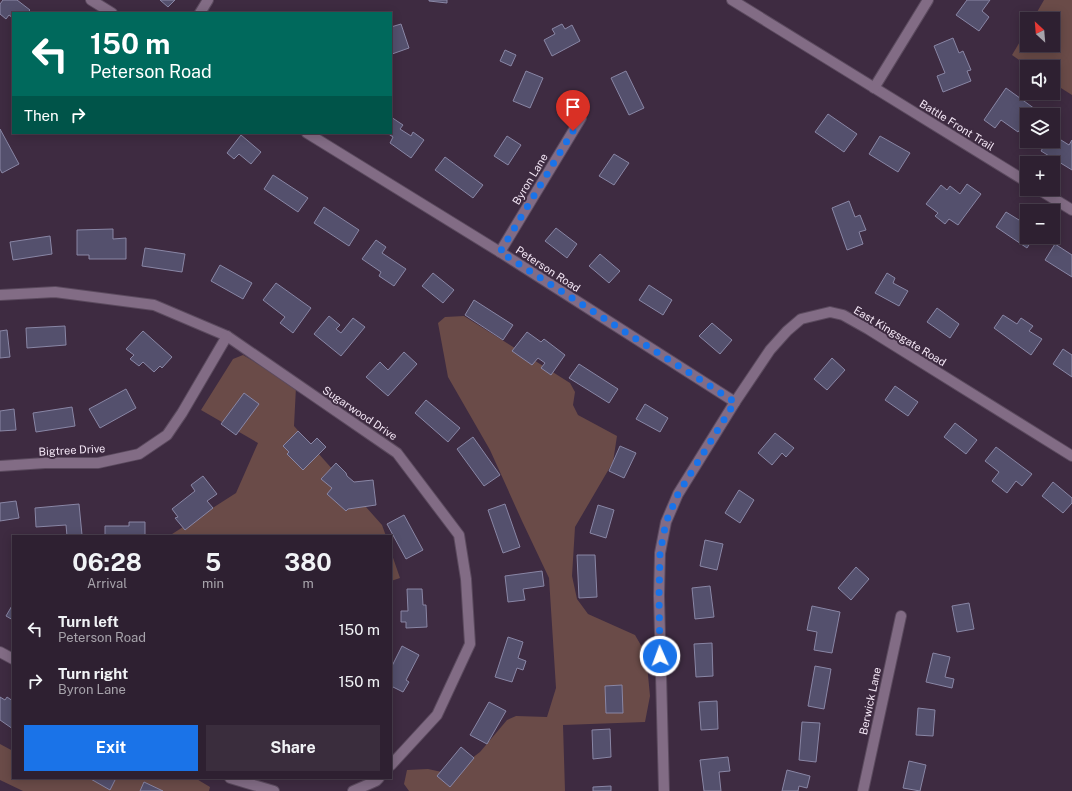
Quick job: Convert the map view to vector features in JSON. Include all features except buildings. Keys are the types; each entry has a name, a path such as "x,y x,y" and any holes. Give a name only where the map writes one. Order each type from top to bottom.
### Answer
{"street":[{"path":"91,0 110,12"},
{"path":"201,12 208,0"},
{"name":"Battle Front Trail","path":"732,0 1020,178"},
{"path":"874,88 928,0"},
{"name":"Byron Lane","path":"500,252 581,118"},
{"name":"Peterson Road","path":"309,134 500,252 735,402"},
{"path":"1049,196 1072,210"},
{"name":"Sugarwood Drive","path":"0,295 55,292 154,305 226,336 396,453 459,535 466,579 470,644 437,715 392,764"},
{"name":"East Kingsgate Road","path":"664,791 659,596 660,553 666,522 678,494 735,402 770,350 787,331 802,319 830,312 844,315 1072,456"},
{"name":"Bigtree Drive","path":"0,466 98,463 139,454 167,435 182,414 226,336"},
{"name":"Berwick Lane","path":"863,791 901,616"},
{"path":"0,652 12,659"},
{"path":"233,779 274,791"},
{"path":"353,791 376,782 378,779"}],"shaded area":[{"path":"1044,0 1072,0 1072,95 1060,87 1060,60 1020,61 1012,55 1020,42 1020,52 1060,52 1060,12 1037,12"},
{"path":"464,316 570,383 575,392 573,405 578,415 617,436 613,462 575,527 572,576 577,599 588,614 635,635 646,654 650,696 645,722 563,725 565,791 409,791 404,784 407,770 428,769 451,774 480,752 507,720 516,716 547,717 556,688 549,578 490,450 448,377 438,323 445,317"},
{"path":"243,355 296,387 294,426 382,525 386,535 171,535 236,493 258,443 201,410 233,359"},
{"path":"392,555 400,578 392,581"},
{"path":"0,744 12,750 12,779 197,779 210,787 209,791 23,791 0,780"}],"route":[{"path":"573,131 500,252 735,402 678,494 666,522 660,553 660,656"}]}
